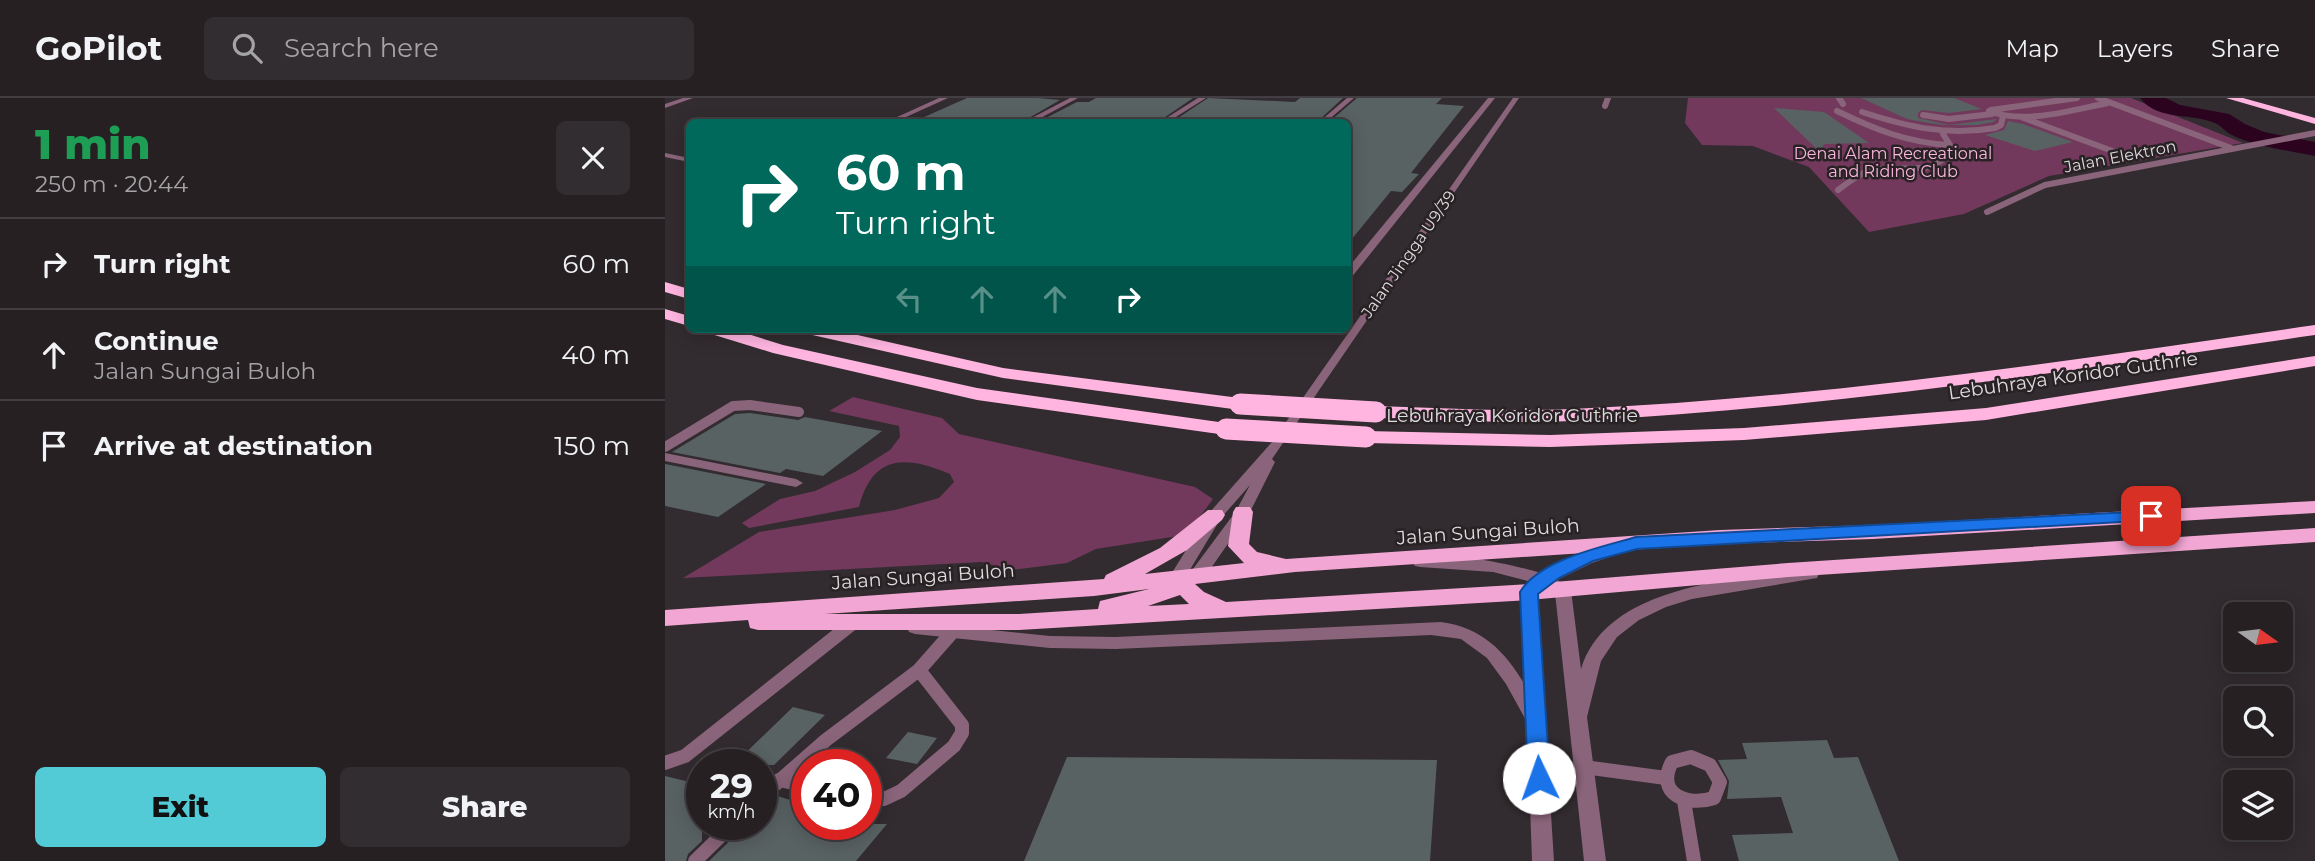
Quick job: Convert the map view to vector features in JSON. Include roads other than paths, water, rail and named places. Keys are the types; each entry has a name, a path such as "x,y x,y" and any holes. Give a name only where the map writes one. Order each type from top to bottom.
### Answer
{"highway":[{"path":"2231,98 2315,121"},
{"path":"2258,98 2315,112"},
{"path":"665,287 686,293"},
{"path":"665,314 686,320"},
{"name":"Lebuhraya Koridor Guthrie","path":"826,333 1003,373 1240,404 1376,412 1569,415 1725,406 1930,384 2315,330"},
{"name":"Lebuhraya Koridor Guthrie","path":"727,333 779,349 977,394 1226,429 1366,437 1550,441 1744,434 1986,414 2315,361"},
{"name":"Jalan Sungai Buloh","path":"665,620 975,593 1185,581 1295,565 1636,543 2315,506"},
{"path":"1243,512 1238,546 1251,558 1295,565"},
{"path":"1094,588 1154,563 1186,542 1215,515"},
{"name":"Jalan Sungai Buloh","path":"665,620 854,622 956,627 1226,611 2315,535"},
{"path":"1019,622 1136,602 1185,581 1196,598 1226,611"}],"street":[{"path":"665,106 690,98"},
{"path":"897,119 945,98"},
{"path":"1034,119 1075,98"},
{"path":"1169,119 1203,98"},
{"path":"1326,119 1351,98"},
{"path":"1351,271 1492,98"},
{"name":"Jalan Jingga U9/39","path":"1185,581 1215,515 1277,445 1516,98"},
{"path":"665,155 686,159"},
{"name":"Jalan Jingga U9/39","path":"1185,581 1243,512 1277,445"},
{"path":"665,457 796,483"},
{"path":"1543,861 1536,722 1545,587 1586,557 1636,543"},
{"path":"1387,561 1492,564 1545,587"},
{"path":"1579,723 1595,654 1618,626 1650,605 1711,590 1860,566"},
{"path":"1545,587 1579,723 1595,861"},
{"path":"956,627 1049,642 1116,643 1412,628 1452,630 1479,643 1503,662 1536,722"}],"lane":[{"path":"1605,106 1608,98"},
{"path":"1992,114 1991,110 2002,107 2077,98"},
{"path":"2098,98 2234,149"},
{"path":"1923,115 1949,119 1992,114 2019,116 2108,103"},
{"path":"1837,111 1890,138 1950,145"},
{"path":"1862,112 1943,134 1995,128 2001,125 2003,116"},
{"path":"2019,116 2115,152"},
{"name":"Jalan Elektron","path":"1987,212 2045,185 2315,133"},
{"path":"1838,190 1869,170 1928,168 1941,164 1949,157 1952,148 1943,134"},
{"path":"665,447 733,407 750,405 799,412"},
{"path":"665,763 685,756 854,622"},
{"path":"779,780 826,740 919,670 956,627"},
{"path":"882,799 901,791 954,746 962,733 962,725 919,670"},
{"path":"1681,758 1701,759 1717,773 1720,782 1714,798 1694,803 1674,795 1665,778 1672,762 1681,758"},
{"path":"1584,767 1665,778"},
{"path":"779,780 791,783"},
{"path":"1684,801 1694,861"},
{"path":"695,861 717,840"}],"waterway":[{"path":"2150,98 2175,110 2222,118 2237,129 2258,137 2315,149"}],"park label":[{"name":"Denai Alam Recreational and Riding Club","path":"1893,162"}]}
